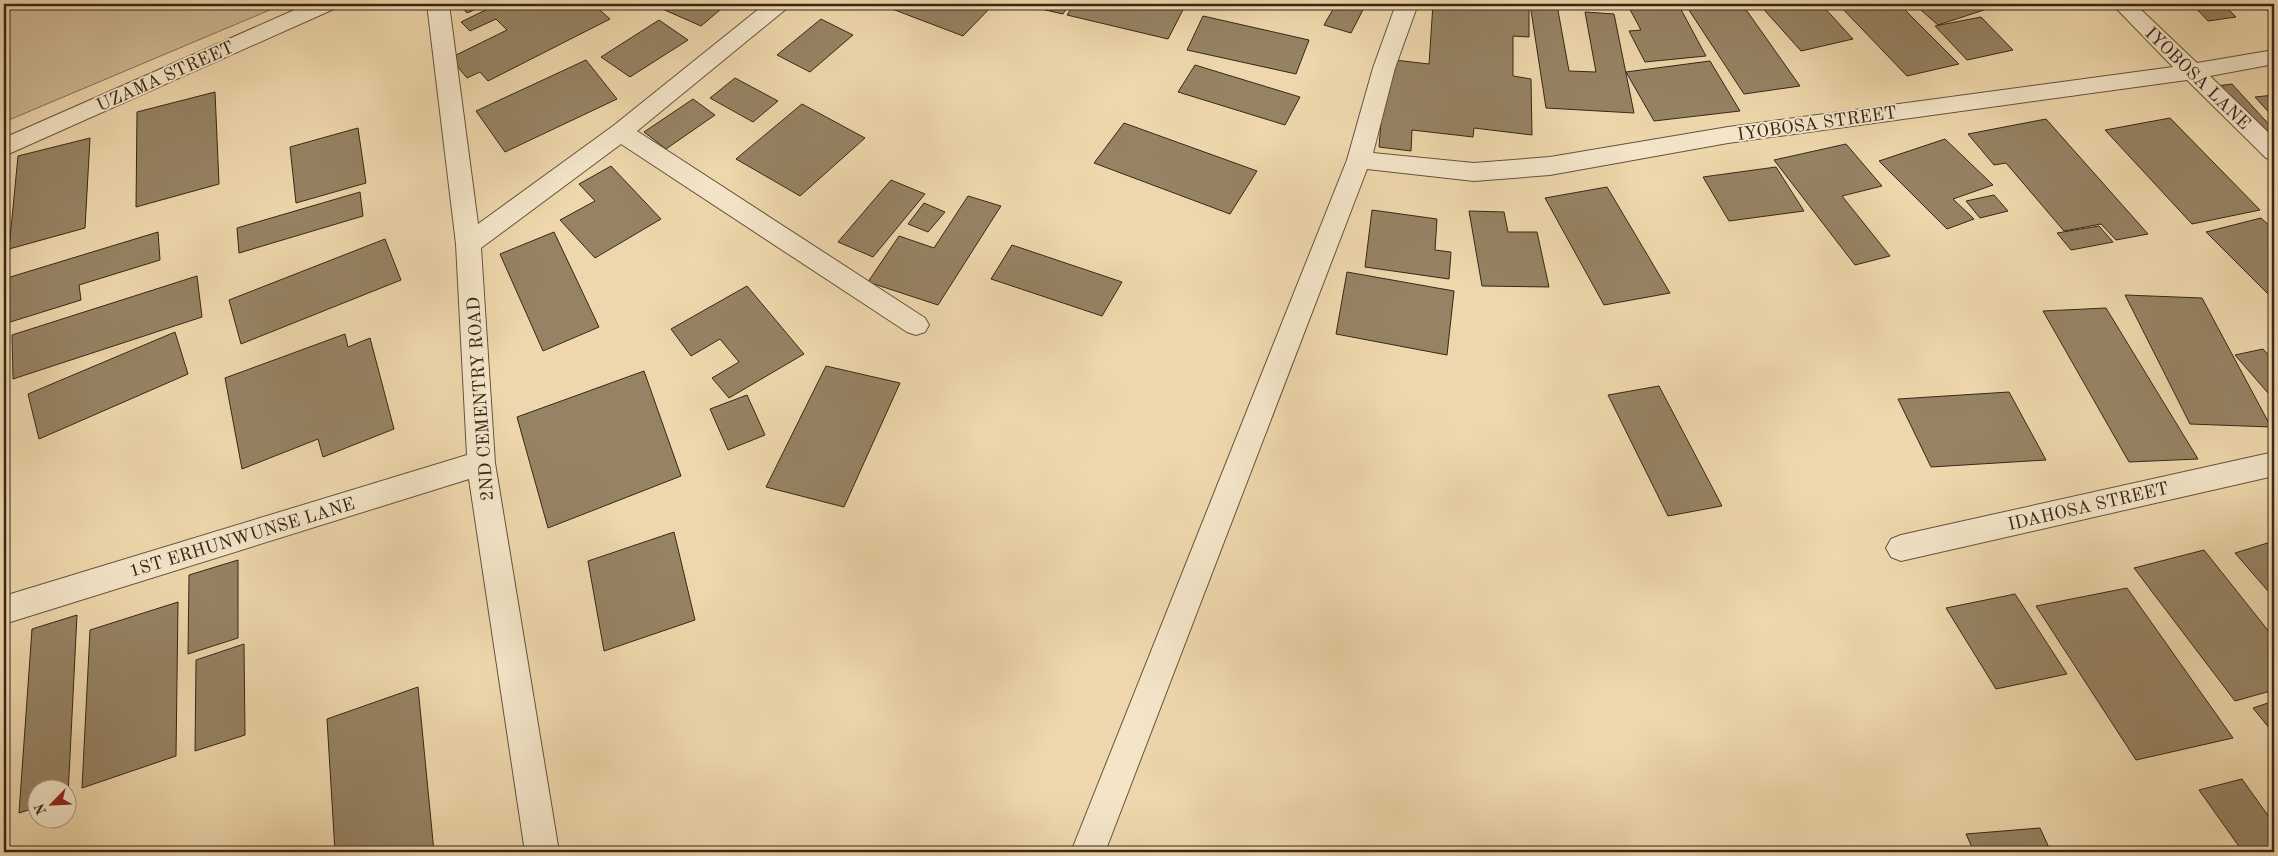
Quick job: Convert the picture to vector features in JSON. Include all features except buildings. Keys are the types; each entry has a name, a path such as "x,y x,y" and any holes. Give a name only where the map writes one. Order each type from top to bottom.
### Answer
{"street":[{"name":"UZAMA STREET","path":"4,148 326,4"},
{"name":"2ND CEMENTRY ROAD","path":"438,4 468,244 481,463 542,852"},
{"path":"468,244 621,132 778,4"},
{"path":"1088,852 1359,160 1384,68 1407,4"},
{"name":"IYOBOSA LANE","path":"2123,4 2190,72 2274,152"},
{"name":"IYOBOSA STREET","path":"1359,160 1474,172 1550,166 1728,135 2190,72 2274,58"},
{"path":"621,132 916,325"},
{"name":"1ST ERHUNWUNSE LANE","path":"4,610 481,463"},
{"name":"IDAHOSA STREET","path":"1901,548 2274,464"}],"shaded area":[{"path":"4,4 284,4 4,122"}]}
